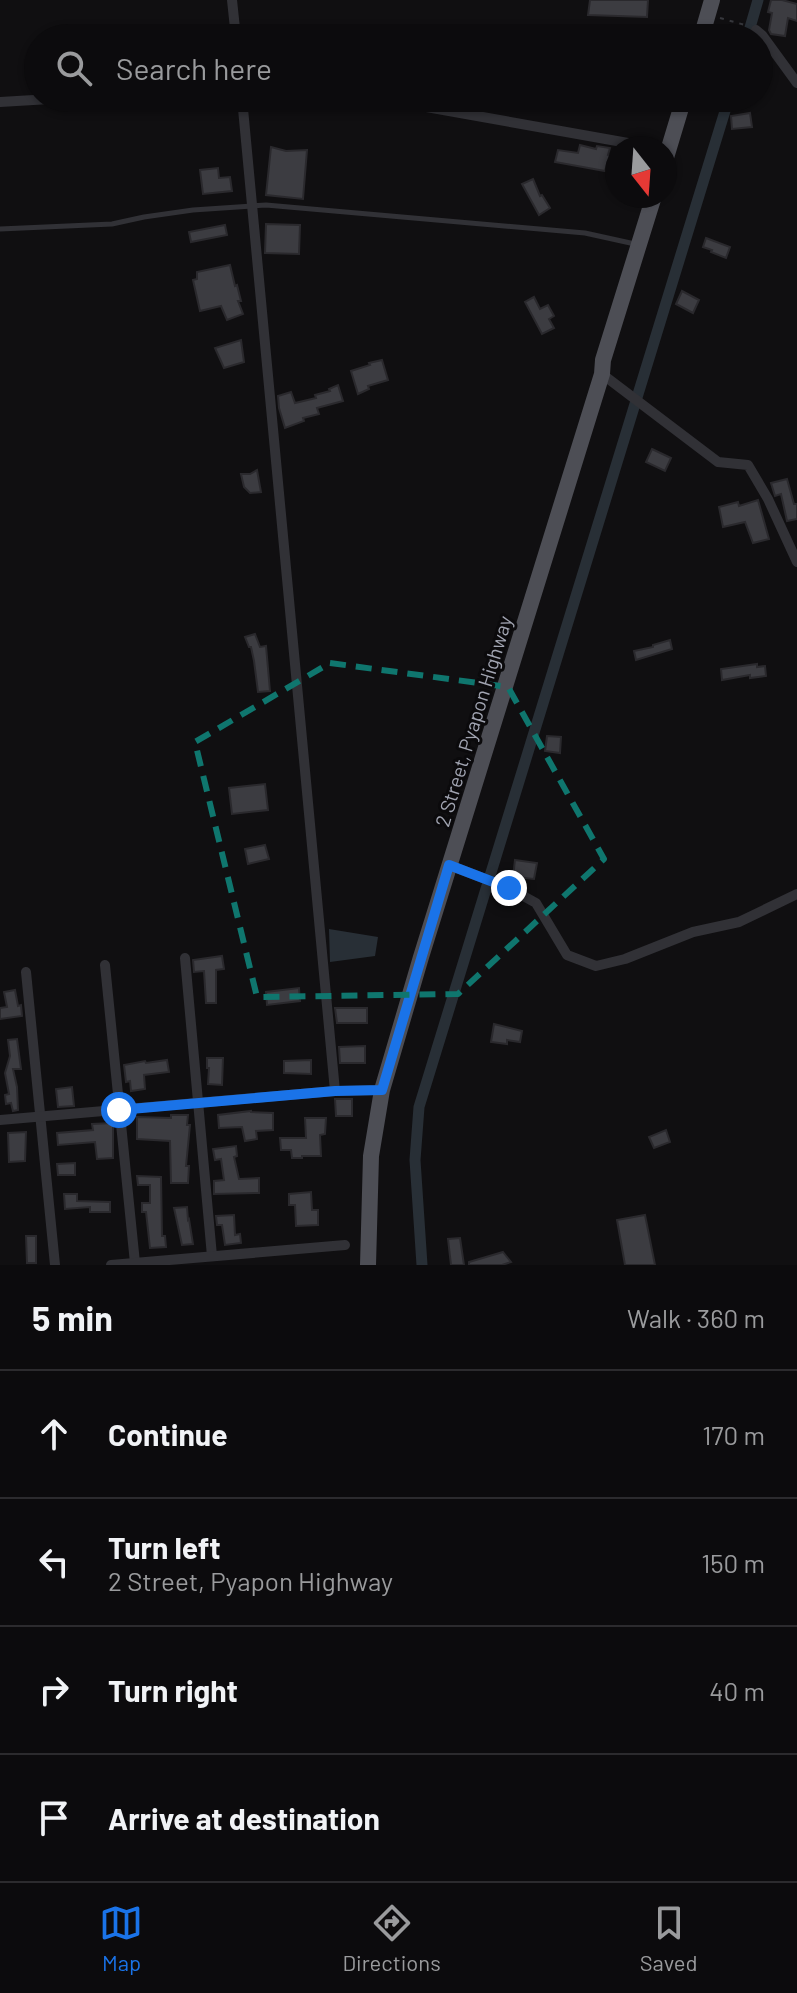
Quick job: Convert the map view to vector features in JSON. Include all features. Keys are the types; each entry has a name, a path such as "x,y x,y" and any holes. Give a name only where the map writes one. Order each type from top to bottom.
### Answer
{"main road":[{"path":"670,136 679,112"},
{"name":"2 Street, Pyapon Highway","path":"368,1265 371,1156 382,1090 650,208"}],"street":[{"path":"232,0 235,24"},
{"path":"773,50 797,83"},
{"path":"0,102 24,101"},
{"path":"243,112 335,1091"},
{"path":"453,112 605,141"},
{"path":"602,374 718,462 748,465 768,499 797,562"},
{"path":"449,865 509,888 536,903 567,955 596,966 625,959 693,932 739,922 797,894"},
{"path":"185,958 212,1256"},
{"path":"105,965 135,1263"},
{"path":"26,972 55,1265"},
{"path":"0,1120 335,1091 382,1090"},
{"path":"111,1265 345,1245"}],"lane":[{"path":"0,229 112,224 193,210 266,205 585,233 639,245"}],"path":[{"path":"710,8 738,22"}],"highlighted area":[{"path":"330,663 508,687 604,859 458,994 257,997 195,742"}],"shaded area":[{"path":"329,929 378,937 375,956 330,962"}],"building":[{"path":"590,0 648,0 647,17 588,15"},
{"path":"771,0 797,4 797,21 788,18 785,36 773,34 773,24 770,24 772,13 768,12"},
{"path":"750,113 752,127 732,129 731,116"},
{"path":"580,145 596,149 597,146 605,147 605,171 555,162 558,150 578,153"},
{"path":"271,147 286,151 307,150 303,199 266,195"},
{"path":"218,168 219,178 230,177 232,191 203,194 200,170"},
{"path":"533,179 540,196 550,208 539,215 522,184"},
{"path":"266,224 300,225 299,254 265,253"},
{"path":"225,225 227,235 191,242 189,232"},
{"path":"706,238 730,247 726,258 703,247"},
{"path":"230,265 243,314 227,320 221,306 200,311 193,280 197,279 197,272"},
{"path":"682,291 699,300 693,313 676,304"},
{"path":"534,297 540,309 548,305 554,316 549,319 554,328 542,334 525,302"},
{"path":"241,340 244,362 224,368 215,348"},
{"path":"382,360 388,380 368,386 369,389 358,394 351,371"},
{"path":"338,385 343,401 317,408 319,414 285,428 278,396 291,392 295,403 316,398 315,395"},
{"path":"652,449 671,458 665,471 646,462"},
{"path":"257,470 261,492 250,493 244,487 241,474"},
{"path":"787,479 794,504 797,504 797,519 787,521 781,494 775,496 771,483"},
{"path":"758,500 769,539 753,543 745,522 723,527 719,507 738,502 739,506"},
{"path":"255,634 260,647 266,646 270,691 258,692 251,647 245,637"},
{"path":"670,640 672,649 636,660 634,651"},
{"path":"757,664 757,667 765,666 766,676 750,678 750,675 722,680 721,669"},
{"path":"547,736 561,737 560,753 545,751"},
{"path":"265,784 268,810 232,814 229,788"},
{"path":"265,845 269,859 248,864 245,849"},
{"path":"515,860 537,863 534,879 513,877"},
{"path":"222,956 224,969 216,970 216,1003 206,1003 204,971 194,972 193,960"},
{"path":"299,988 300,1001 267,1005 266,992"},
{"path":"15,990 22,1016 0,1019 0,1008 7,1007 4,992"},
{"path":"335,1008 367,1008 367,1023 337,1023"},
{"path":"494,1024 522,1031 520,1042 491,1042"},
{"path":"17,1039 21,1069 13,1069 18,1110 13,1111 11,1103 6,1104 5,1095 9,1094 5,1073 10,1056 8,1040"},
{"path":"365,1046 365,1063 340,1063 339,1047"},
{"path":"207,1058 223,1058 222,1085 208,1084"},
{"path":"167,1060 169,1072 144,1075 145,1089 131,1091 130,1081 126,1082 124,1065"},
{"path":"311,1060 311,1074 284,1073 284,1061"},
{"path":"72,1087 74,1106 58,1107 56,1089"},
{"path":"335,1099 352,1099 352,1116 336,1116"},
{"path":"251,1111 273,1113 273,1130 256,1131 257,1139 245,1141 242,1127 219,1128 218,1115"},
{"path":"171,1115 188,1115 188,1183 171,1183 170,1141 137,1139 137,1117 171,1118"},
{"path":"305,1118 326,1118 325,1134 320,1135 321,1156 292,1158 291,1150 281,1150 280,1138 306,1138"},
{"path":"113,1123 113,1158 97,1159 95,1142 58,1145 57,1133 93,1130 92,1124"},
{"path":"666,1130 670,1142 654,1148 649,1137"},
{"path":"26,1132 25,1161 9,1162 8,1133"},
{"path":"236,1146 237,1156 234,1157 239,1179 259,1178 259,1193 214,1194 214,1181 224,1180 221,1159 215,1160 213,1149"},
{"path":"75,1163 75,1175 58,1175 57,1164"},
{"path":"137,1176 161,1177 162,1236 165,1236 166,1247 150,1248 142,1203 150,1203 150,1185 138,1185"},
{"path":"311,1192 312,1210 318,1210 318,1225 296,1226 295,1205 289,1205 289,1194"},
{"path":"64,1194 77,1194 77,1201 110,1202 110,1212 90,1212 90,1207 65,1209"},
{"path":"187,1207 193,1244 182,1245 174,1208"},
{"path":"234,1215 235,1235 240,1234 241,1243 225,1245 222,1225 217,1225 216,1216"},
{"path":"645,1215 655,1265 625,1265 617,1220"},
{"path":"26,1236 36,1236 36,1263 27,1263"},
{"path":"460,1238 464,1265 451,1265 448,1239"},
{"path":"503,1252 511,1262 469,1265 469,1262"}],"waterway":[{"path":"751,24 758,0"},
{"path":"422,1265 415,1160 419,1107 725,112"}],"route":[{"path":"119,1110 335,1091 382,1090 449,865 509,888"}]}
